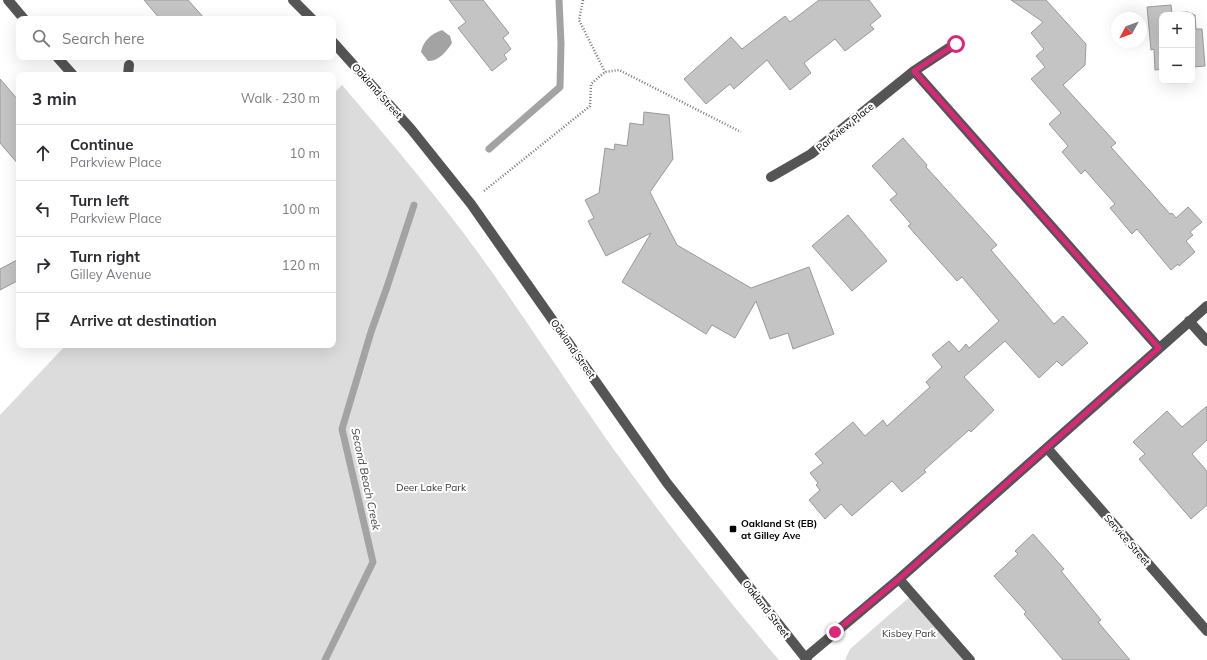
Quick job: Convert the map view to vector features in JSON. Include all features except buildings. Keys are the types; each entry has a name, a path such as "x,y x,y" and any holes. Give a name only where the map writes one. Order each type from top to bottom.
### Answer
{"street":[{"path":"8,0 21,16"},
{"path":"294,0 309,16"},
{"name":"Parkview Place","path":"771,177 811,154 914,71 956,44"},
{"name":"Oakland Street","path":"336,45 411,129 471,204 667,483 806,659"},
{"path":"60,60 70,72"},
{"path":"914,71 1159,348"},
{"path":"806,659 899,579 1207,306"},
{"path":"1189,321 1207,340"},
{"name":"Service Street","path":"1047,448 1207,631"},
{"path":"899,579 970,660"}],"path":[{"path":"583,0 579,20 605,72"},
{"path":"471,204 486,188 590,106 591,84 605,72 619,70 741,132"}],"green space":[{"name":"Deer Lake Park","path":"342,85 418,175 462,231 646,494 702,566 779,660 0,660 0,415 63,348 336,348 336,91"},
{"name":"Kisbey Park","path":"913,594 970,660 845,660 850,649"}],"shaded area":[{"path":"442,30 450,36 452,43 439,58 428,61 421,52 422,48 431,36"}],"waterway":[{"name":"Second Beach Creek","path":"489,149 560,87 561,43 559,0"},
{"name":"Second Beach Creek","path":"325,660 373,562 342,429 371,332 414,205"}],"place":[{"name":"Oakland St (EB) at Gilley Ave","path":"733,529"}],"route":[{"path":"835,632 899,579 1159,348 914,71 956,44"}]}
